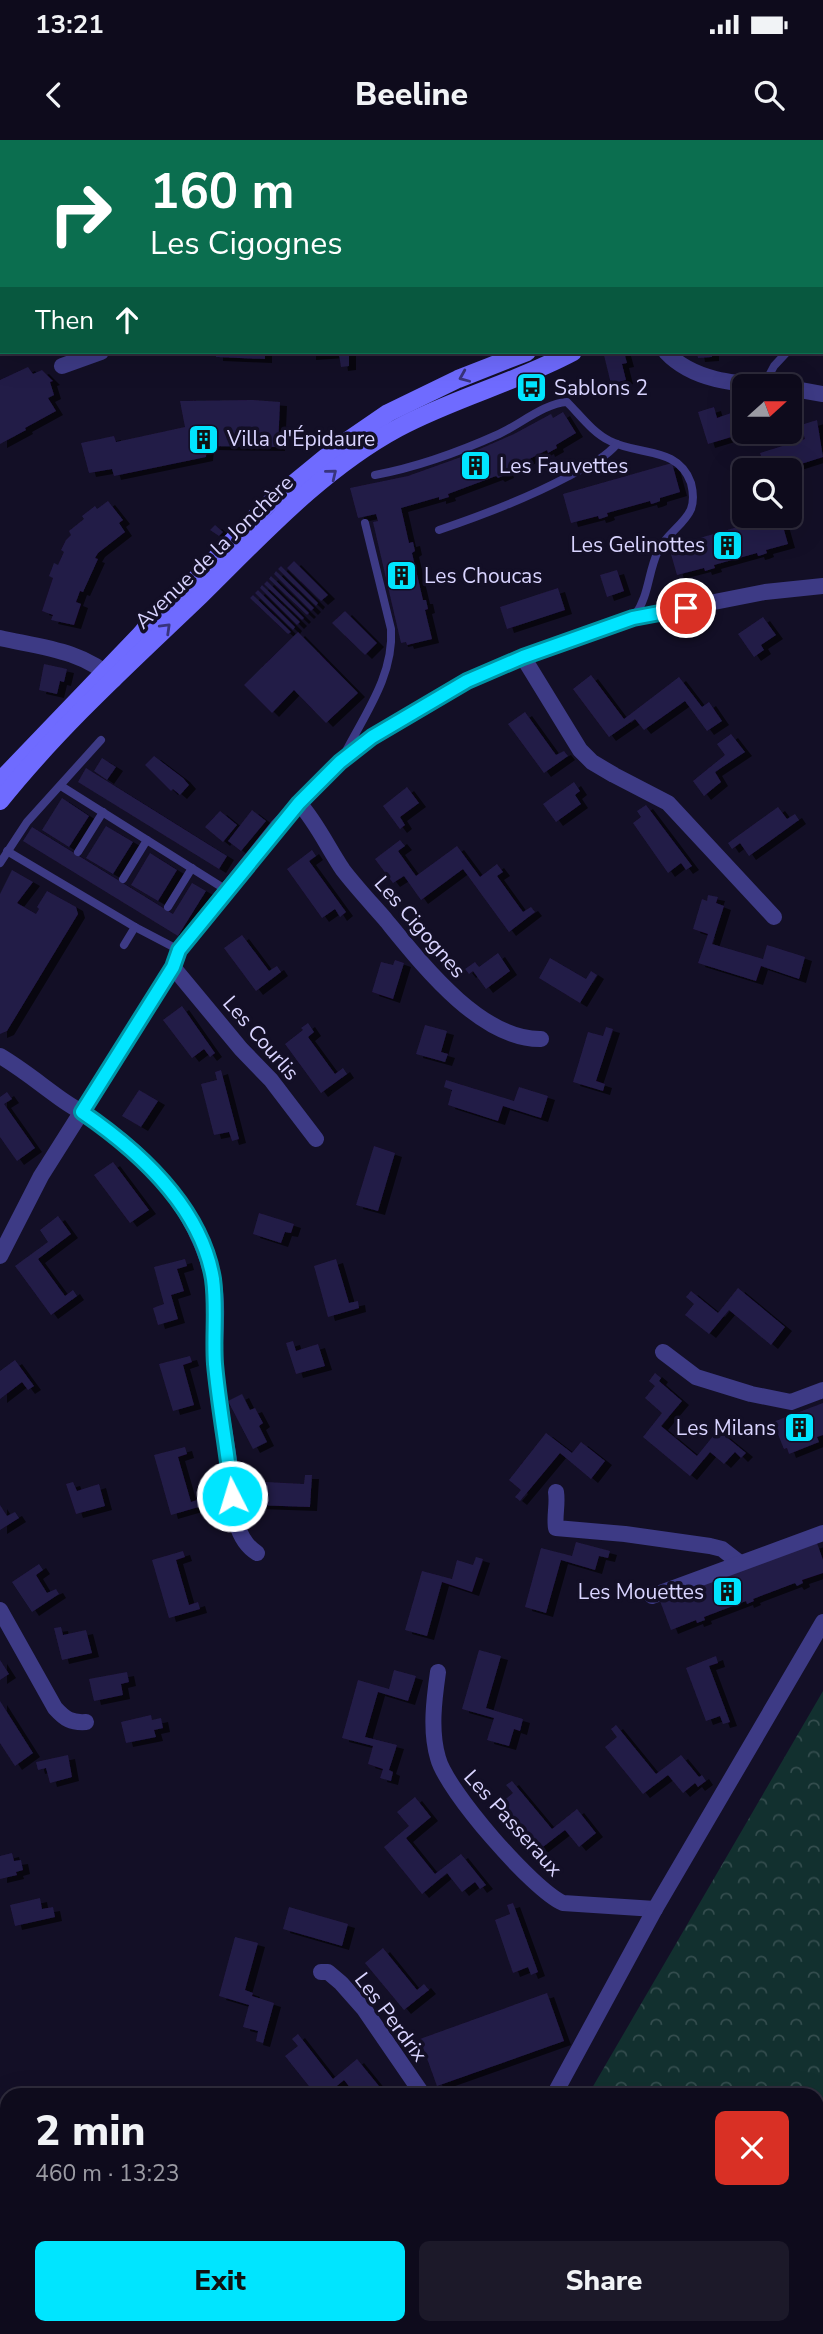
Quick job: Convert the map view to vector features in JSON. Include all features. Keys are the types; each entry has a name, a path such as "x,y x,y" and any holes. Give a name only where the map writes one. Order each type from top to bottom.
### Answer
{"street":[{"path":"62,366 95,354"},
{"name":"Avenue de la Jonchère","path":"109,675 152,620 195,580 265,507 337,448 388,413 458,379 522,354"},
{"name":"Avenue de la Jonchère","path":"0,802 7,773 293,506 347,461 396,429 464,397 568,354"},
{"path":"668,354 682,366 732,382"},
{"path":"802,390 823,394"},
{"path":"0,1256 41,1176 173,967 179,950 299,803 340,762 372,737 467,681 523,657 633,618 765,592 823,586"},
{"path":"0,638 78,656 96,664 109,675"},
{"path":"523,657 580,750 592,762 668,803 774,917"},
{"name":"Les Cigognes","path":"299,803 361,892 449,994 493,1026 526,1039 541,1038"},
{"name":"Les Courlis","path":"173,967 307,1123 316,1139"},
{"path":"0,1056 106,1128 152,1169 178,1202 202,1244 213,1280 216,1317 215,1364 232,1496 241,1538 248,1548 257,1553"},
{"path":"663,1352 696,1377 751,1394 791,1402 823,1390"},
{"path":"555,1492 558,1504 556,1528 710,1546 722,1549 740,1563"},
{"path":"652,1596 823,1533"},
{"path":"0,1610 55,1708 66,1719 75,1723 86,1722"},
{"path":"558,2088 655,1909 823,1622"},
{"name":"Les Passeraux","path":"438,1672 434,1742 443,1775 454,1792 524,1872 553,1899 563,1903 655,1909"},
{"name":"Les Perdrix","path":"321,1972 328,1972 335,1978 363,2009 418,2088"}],"lane":[{"path":"770,374 785,354"},
{"path":"375,475 452,454 507,430 558,402 567,402 606,439 668,456 686,472 693,496 691,510 659,549 643,603 633,618"},
{"path":"439,530 508,506 546,488 606,457 617,444"},
{"path":"340,762 382,682 392,645 391,629 365,523"},
{"path":"0,863 27,822 101,740"},
{"path":"61,786 228,891"},
{"path":"78,852 103,812"},
{"path":"123,879 147,840"},
{"path":"7,850 135,927 179,950"},
{"path":"168,907 192,868"},
{"path":"124,945 135,927"}],"green space":[{"path":"823,1691 823,2088 592,2088"}],"building":[{"path":"216,354 265,354 265,359 216,357"},
{"path":"339,354 349,354 349,366 341,367"},
{"path":"625,354 627,363 622,364 626,380 611,384 604,355"},
{"path":"697,354 712,354 712,357 698,358"},
{"path":"28,367 33,374 42,370 53,381 50,382 54,395 48,398 56,411 0,444 0,380"},
{"name":"Villa d'Épidaure","path":"180,401 280,402 278,447 207,446 206,457 114,476 112,469 89,473 81,443 114,436 116,442 185,427"},
{"path":"714,407 717,418 731,413 732,437 708,444 698,412"},
{"name":"Les Fauvettes","path":"563,412 576,433 556,445 557,448 548,453 547,450 506,471 507,474 498,478 496,476 448,494 449,497 439,500 439,497 401,508 409,543 413,542 415,551 412,553 423,600 426,600 428,609 425,610 432,639 407,645 406,642 401,643 373,522 378,521 376,514 358,518 350,488 408,476 464,456 551,414 553,418"},
{"path":"817,420 823,457 802,464 802,458 762,458 760,453 789,444 802,444 805,439 802,425"},
{"path":"672,463 680,492 660,498 660,501 655,503 651,504 650,501 607,513 608,516 603,518 599,519 598,516 571,523 563,494"},
{"path":"108,501 123,520 119,523 125,532 95,558 98,559 76,602 81,604 74,625 51,620 53,615 42,611 53,578 49,576 54,563 58,565 64,552 61,550 71,535 69,531 95,506 97,509"},
{"path":"215,525 223,532 219,536 210,530"},
{"name":"Les Gelinottes","path":"734,528 783,528 788,544 766,550 767,553 762,555 758,556 757,553 714,565 715,568 705,571 704,568 677,575 669,547"},
{"path":"294,561 328,595 321,601 287,568"},
{"path":"281,566 318,603 316,606 278,569"},
{"path":"617,570 624,591 607,597 600,575"},
{"path":"276,571 314,608 311,611 274,574"},
{"path":"271,576 309,613 307,615 269,579"},
{"path":"267,581 304,618 302,620 264,584"},
{"path":"262,585 300,622 297,625 260,588"},
{"path":"558,588 565,610 507,629 500,607"},
{"path":"258,590 295,627 293,630 255,593"},
{"path":"253,595 291,632 288,634 250,598"},
{"path":"345,611 377,643 365,655 332,623"},
{"path":"763,617 776,635 761,645 764,650 754,657 738,634"},
{"path":"298,632 358,693 326,723 294,690 272,713 244,685"},
{"path":"44,664 67,669 57,694 39,690"},
{"path":"591,675 624,719 679,677 702,707 709,702 722,721 707,731 685,701 644,730 635,719 609,737 573,689"},
{"path":"525,712 556,755 564,751 568,756 544,773 508,724"},
{"path":"731,734 745,752 715,772 721,782 704,796 693,781 725,755 717,744"},
{"path":"154,756 189,785 180,795 173,789 171,791 145,765"},
{"path":"102,758 116,767 107,780 94,771"},
{"path":"86,768 227,856 219,869 78,782"},
{"path":"574,782 580,791 575,795 581,804 556,822 543,804"},
{"path":"407,787 419,803 400,817 405,825 400,829 383,806"},
{"path":"62,798 89,816 69,847 42,830"},
{"path":"646,805 692,866 686,870 681,863 668,873 633,823 641,817 637,811"},
{"path":"778,807 787,819 795,814 799,820 749,856 740,843 732,849 728,843"},
{"path":"252,810 266,821 241,851 228,841"},
{"path":"220,811 237,825 223,842 205,827"},
{"path":"106,826 133,842 113,874 86,858"},
{"path":"32,827 173,914 192,883 206,891 178,936 23,841"},
{"path":"400,840 405,846 398,851 416,876 457,846 480,877 497,864 503,872 497,876 523,912 531,907 535,912 509,932 463,869 421,900 404,876 393,883 375,859"},
{"path":"312,850 316,856 309,861 346,912 340,917 335,909 322,918 287,869"},
{"path":"150,853 177,870 158,901 131,885"},
{"path":"12,870 33,882 17,903 36,914 39,909 37,907 47,891 76,907 78,914 7,1031 0,1034 0,894"},
{"path":"708,895 718,897 716,903 724,906 712,944 763,959 767,945 805,957 799,979 761,966 756,981 698,963 708,934 693,929 702,899 707,901"},
{"path":"242,935 269,971 277,966 281,972 256,991 224,948"},
{"path":"498,953 510,971 486,989 473,971 469,974 465,969 475,962 479,967"},
{"path":"550,958 586,979 591,971 597,975 580,1003 539,978"},
{"path":"395,960 404,963 393,999 372,992 381,962 393,965"},
{"path":"182,1006 215,1053 210,1057 204,1049 192,1058 163,1020"},
{"path":"308,1023 314,1032 308,1037 335,1074 343,1068 347,1074 321,1093 285,1044"},
{"path":"425,1025 447,1031 441,1052 448,1054 445,1062 416,1054"},
{"path":"606,1027 613,1029 596,1081 605,1084 603,1091 573,1082 588,1032 603,1036"},
{"path":"221,1070 239,1139 232,1141 229,1132 214,1135 201,1084 217,1080 215,1072"},
{"path":"446,1080 514,1101 519,1087 548,1096 541,1118 503,1106 498,1121 448,1105 452,1090 444,1087"},
{"path":"139,1090 158,1101 141,1127 122,1116"},
{"path":"7,1092 12,1099 4,1104 35,1148 17,1161 0,1137 0,1097"},
{"path":"374,1146 395,1153 378,1211 356,1205"},
{"path":"113,1162 149,1210 130,1223 94,1175"},
{"path":"259,1213 294,1224 291,1233 285,1232 281,1243 253,1234"},
{"path":"58,1216 71,1234 38,1259 65,1296 73,1290 77,1296 51,1315 15,1266 48,1242 40,1230"},
{"path":"185,1259 187,1266 177,1269 184,1291 171,1295 178,1319 158,1325 153,1308 164,1304 154,1267"},
{"path":"336,1259 349,1303 358,1301 359,1308 328,1317 314,1266"},
{"path":"738,1288 785,1327 771,1345 729,1310 709,1334 685,1315 694,1304 686,1297 691,1291 718,1313"},
{"path":"293,1341 296,1351 318,1344 325,1366 296,1374 286,1343"},
{"path":"190,1356 192,1362 183,1365 194,1405 173,1411 159,1364"},
{"path":"15,1360 34,1386 28,1390 22,1382 0,1399 0,1371"},
{"path":"655,1373 661,1378 659,1381 682,1401 661,1426 697,1456 718,1430 746,1453 741,1458 735,1452 724,1464 710,1452 690,1476 643,1437 662,1413 645,1398 655,1386 649,1381"},
{"path":"242,1394 250,1410 255,1408 263,1423 259,1426 267,1442 253,1449 228,1401"},
{"name":"Les Milans","path":"823,1403 823,1435 817,1437 819,1442 789,1454 787,1448 784,1449 773,1422"},
{"path":"546,1433 572,1453 581,1442 605,1461 591,1479 560,1453 520,1501 515,1497 521,1490 509,1480"},
{"path":"185,1447 187,1454 178,1457 191,1502 200,1499 202,1506 171,1515 154,1455"},
{"path":"305,1475 312,1475 310,1507 253,1505 254,1490 244,1490 244,1481 304,1484"},
{"path":"73,1482 77,1491 99,1484 105,1506 76,1514 66,1484"},
{"path":"0,1505 7,1516 15,1512 19,1518 0,1530"},
{"path":"576,1542 610,1551 608,1558 599,1556 595,1570 561,1560 546,1613 525,1607 541,1548 572,1556"},
{"name":"Les Mouettes","path":"817,1543 823,1560 823,1573 802,1580 803,1583 797,1586 795,1583 753,1599 754,1601 747,1604 746,1601 704,1617 705,1620 697,1623 696,1620 671,1630 660,1601"},
{"path":"183,1551 185,1557 176,1560 189,1605 198,1602 200,1609 169,1618 152,1560"},
{"path":"476,1557 483,1559 472,1592 442,1582 427,1636 405,1630 422,1571 452,1579 457,1560 473,1565"},
{"path":"39,1564 43,1570 36,1575 47,1593 56,1589 59,1594 32,1612 12,1582"},
{"path":"61,1627 63,1635 86,1630 92,1653 62,1660 54,1628"},
{"path":"479,1650 501,1656 486,1708 523,1719 520,1731 514,1729 509,1746 487,1740 494,1718 462,1709"},
{"path":"716,1656 718,1663 709,1666 730,1722 723,1724 720,1716 706,1721 686,1668"},
{"path":"0,1660 9,1674 0,1680"},
{"path":"394,1670 416,1676 408,1701 378,1692 365,1737 397,1745 389,1770 393,1772 391,1781 380,1778 383,1769 368,1764 373,1746 342,1738 358,1680 389,1689"},
{"path":"127,1672 129,1682 121,1684 123,1695 94,1701 89,1679"},
{"path":"0,1701 33,1753 15,1766 0,1743"},
{"path":"151,1715 152,1720 161,1718 163,1728 154,1730 156,1737 126,1743 121,1722"},
{"path":"616,1725 656,1774 681,1755 699,1777 702,1775 706,1781 698,1787 695,1783 683,1793 668,1775 643,1794 605,1747 617,1737 611,1729"},
{"path":"68,1755 72,1777 50,1783 46,1768 38,1770 36,1762"},
{"path":"512,1781 552,1829 577,1809 596,1833 579,1847 565,1830 539,1850 501,1803 513,1793 506,1785"},
{"path":"415,1797 431,1817 406,1838 435,1874 461,1854 486,1885 480,1889 475,1882 462,1892 447,1873 422,1894 384,1847 409,1826 397,1812"},
{"path":"12,1853 14,1861 21,1860 23,1870 16,1872 17,1875 0,1879 0,1856"},
{"path":"40,1898 42,1909 53,1907 55,1917 15,1926 10,1905"},
{"path":"513,1903 538,1972 531,1975 528,1967 513,1973 495,1920 510,1914 507,1905"},
{"path":"289,1907 348,1924 342,1946 283,1929"},
{"path":"235,1937 258,1943 245,1990 253,1993 252,1996 274,2003 263,2043 256,2041 258,2031 243,2027 249,2005 219,1996"},
{"path":"383,1948 417,1990 424,1984 429,1990 404,2010 365,1963"},
{"path":"547,1993 564,2041 437,2086 420,2039"},
{"path":"298,2034 333,2079 357,2059 381,2088 350,2088 344,2080 334,2088 310,2088 285,2056 298,2046 292,2039"}],"place":[{"name":"Sablons 2","path":"531,388"},
{"name":"Villa d'Épidaure","path":"204,439"},
{"name":"Les Fauvettes","path":"476,466"},
{"name":"Les Gelinottes","path":"728,545"},
{"name":"Les Choucas","path":"401,576"},
{"name":"Les Milans","path":"799,1428"},
{"name":"Les Mouettes","path":"727,1592"}],"route":[{"path":"232,1496 215,1364 216,1317 213,1280 202,1244 178,1202 152,1169 106,1128 82,1112 173,967 179,950 278,826 340,762 372,737 467,681 600,629 633,618 686,608"}]}
